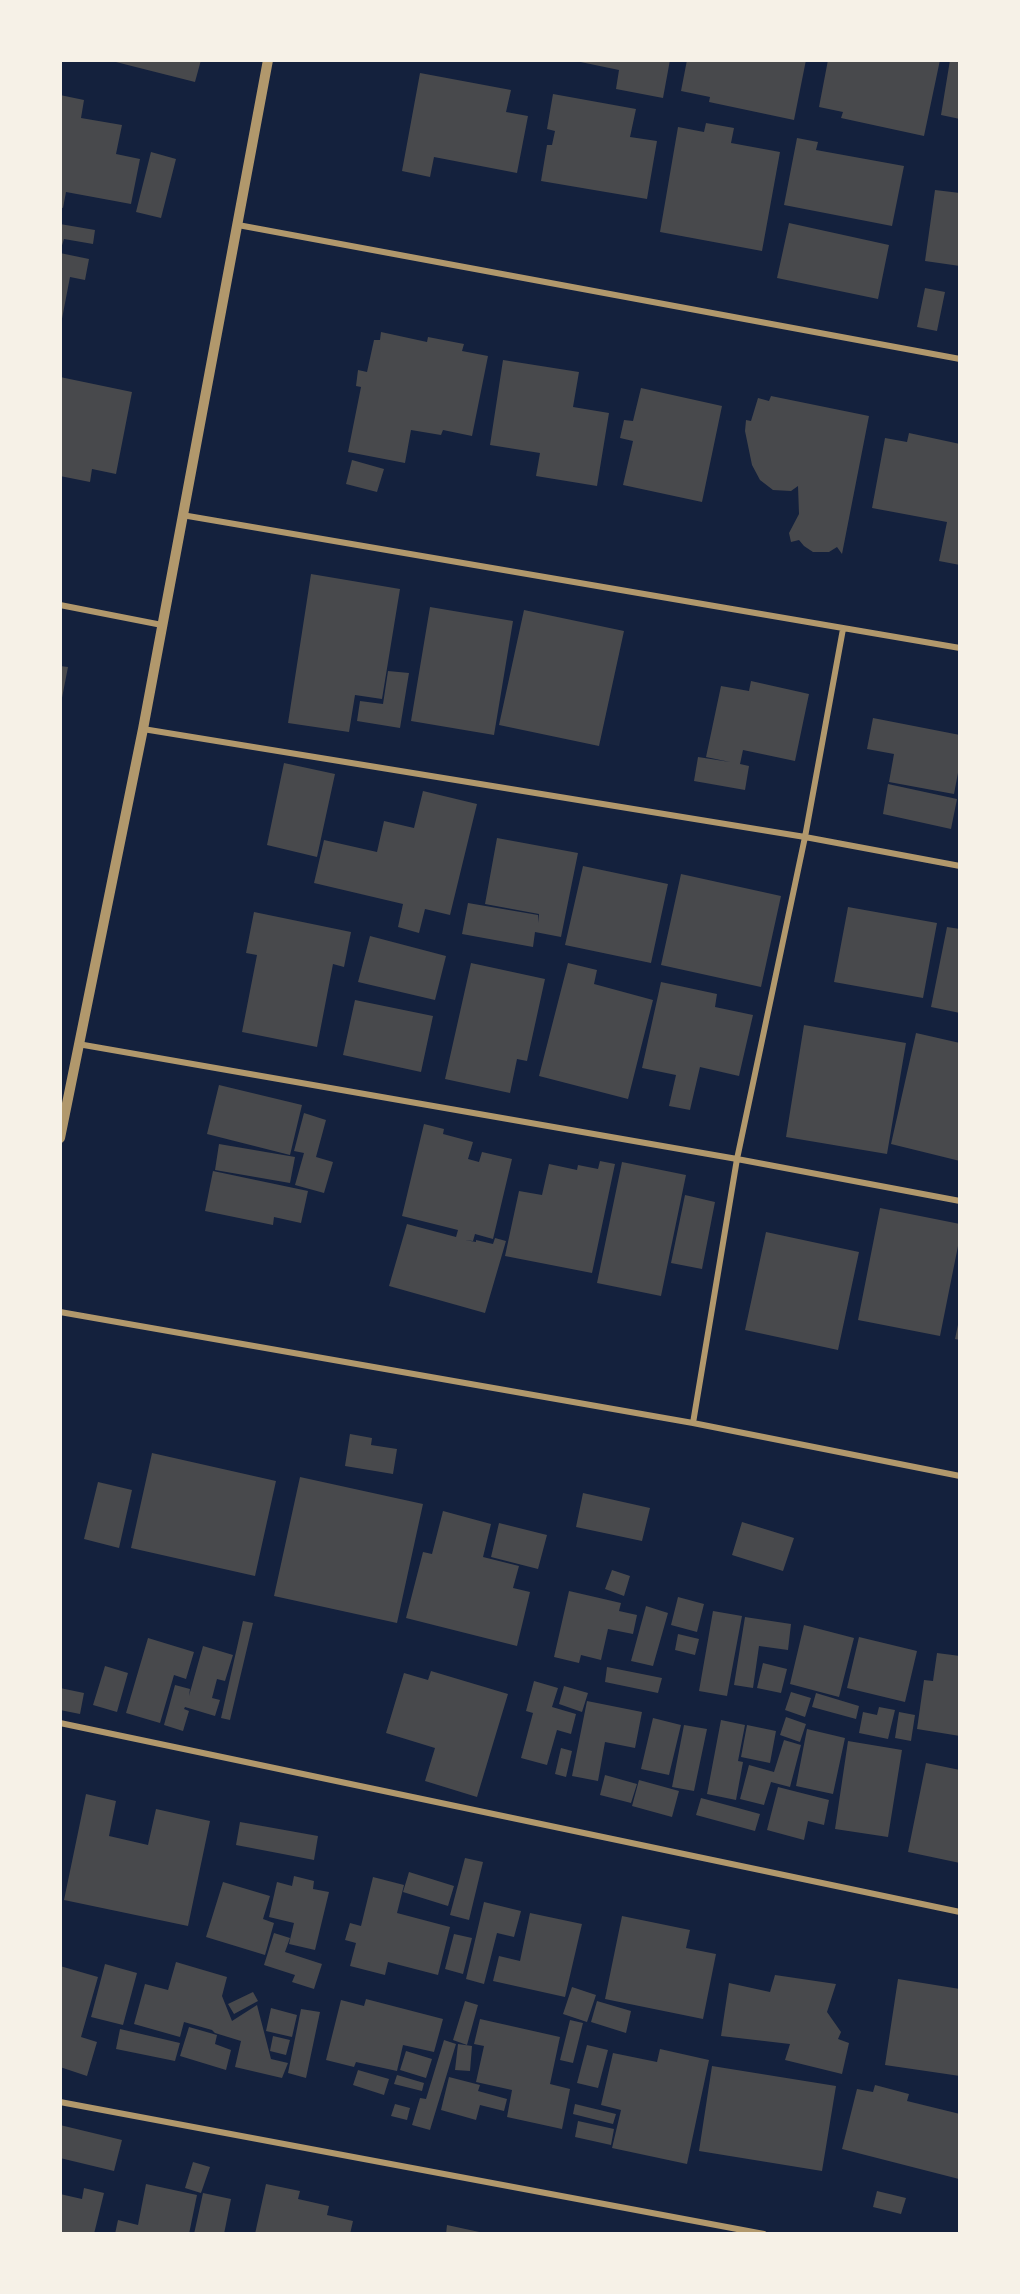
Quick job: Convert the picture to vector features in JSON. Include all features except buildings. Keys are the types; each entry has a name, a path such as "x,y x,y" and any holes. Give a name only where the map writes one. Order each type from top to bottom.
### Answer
{"street":[{"path":"60,1138 143,729 181,515 268,60"},
{"path":"238,225 960,359"},
{"path":"181,515 960,648"},
{"path":"60,605 162,625"},
{"path":"693,1423 737,1159 805,837 843,629"},
{"path":"143,729 805,837 960,866"},
{"path":"78,1044 737,1159 960,1201"},
{"path":"60,1312 693,1423 960,1476"},
{"path":"60,1723 960,1912"},
{"path":"60,2102 764,2234"}]}
